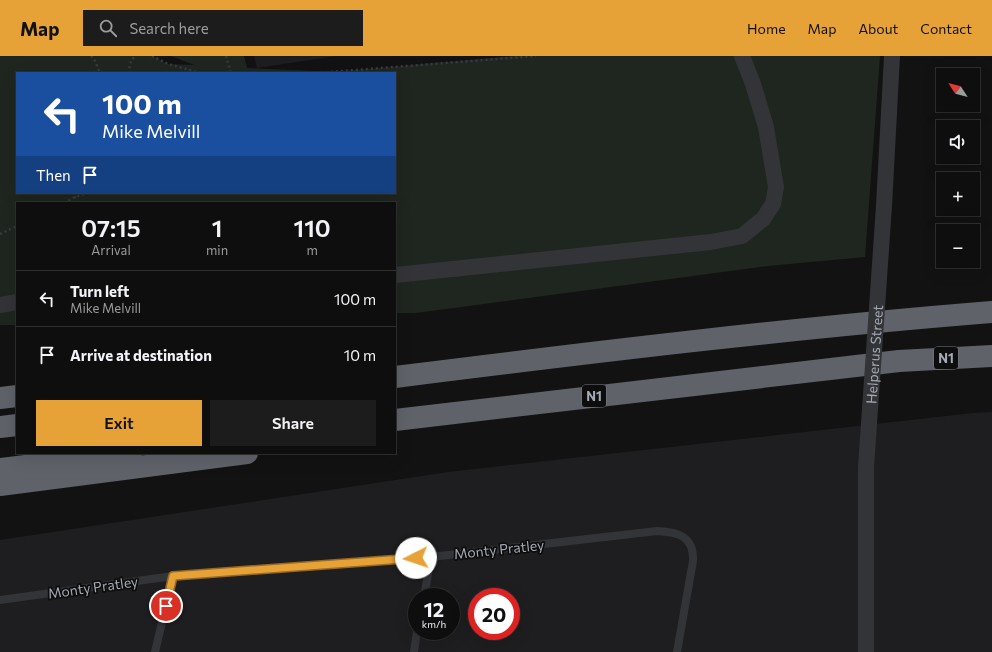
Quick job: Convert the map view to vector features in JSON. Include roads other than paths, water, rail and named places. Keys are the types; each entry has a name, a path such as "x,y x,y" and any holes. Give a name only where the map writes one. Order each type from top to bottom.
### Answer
{"highway":[{"path":"399,376 591,353 903,319 992,312"},
{"name":"N1","path":"396,420 892,362 992,356"},
{"path":"0,398 16,396"},
{"path":"0,427 16,425"},
{"path":"0,469 123,454"},
{"path":"0,485 239,454"}],"street":[{"path":"396,275 711,242 742,236 763,219 773,204 776,187 766,127 754,84 742,56"},
{"name":"Helperus Street","path":"866,652 866,467 884,206 892,56"},
{"path":"0,305 16,302"}],"lane":[{"name":"Monty Pratley","path":"0,600 173,576 431,557 657,531 676,532 691,545 693,553 677,652"},
{"path":"426,588 431,557"},
{"path":"155,652 173,576"},
{"path":"414,652 416,640"}]}
